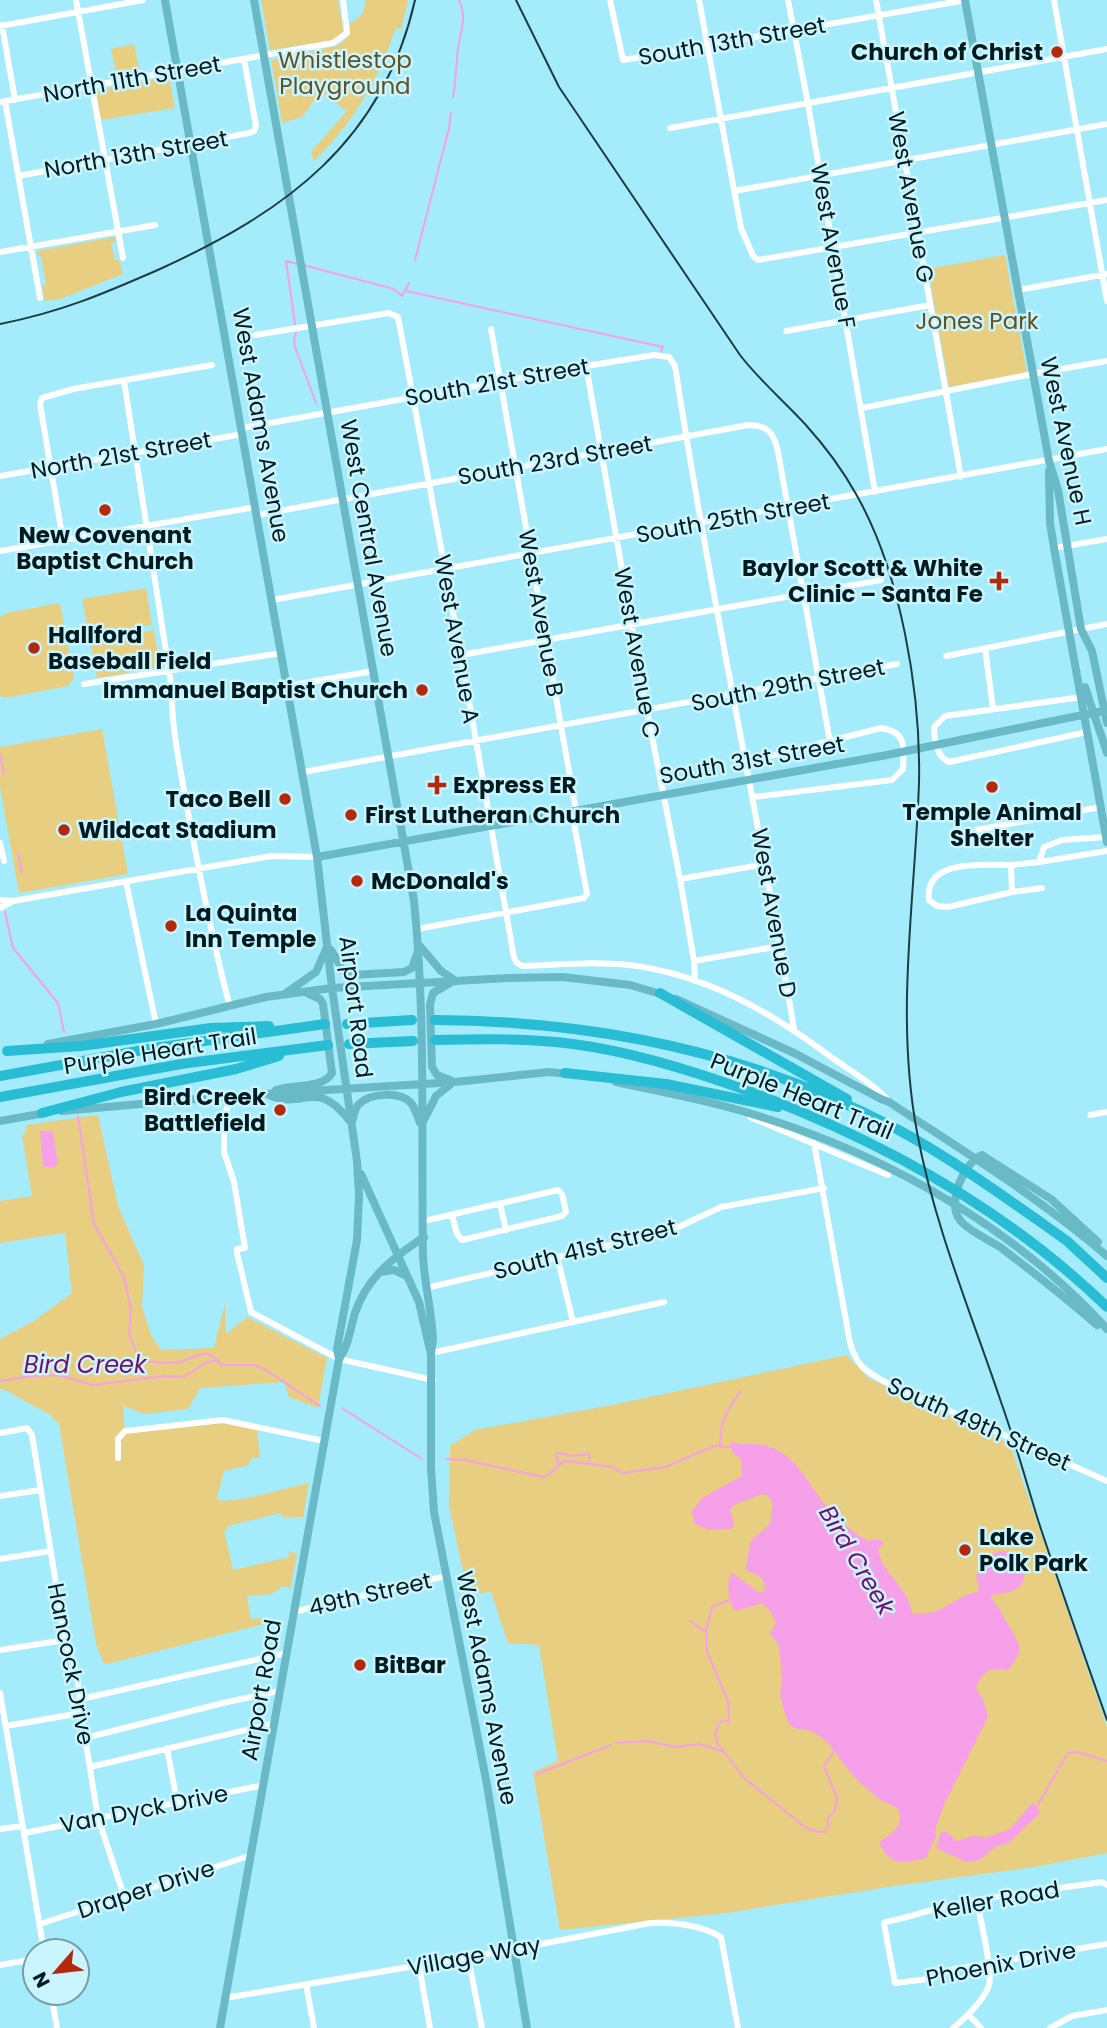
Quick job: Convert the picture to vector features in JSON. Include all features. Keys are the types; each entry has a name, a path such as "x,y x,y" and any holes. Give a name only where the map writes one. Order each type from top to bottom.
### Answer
{"highway":[{"path":"660,993 901,1132"},
{"path":"347,1024 412,1020"},
{"name":"Purple Heart Trail","path":"435,1020 517,1022 581,1028 652,1041 720,1057 843,1102 901,1132 1046,1226 1067,1241 1107,1278"},
{"name":"Purple Heart Trail","path":"0,1076 154,1048 321,1024 211,1028 81,1046 4,1052"},
{"name":"Purple Heart Trail","path":"435,1040 553,1042 633,1055 717,1079 807,1114 947,1184 1031,1240 1107,1307"},
{"path":"349,1044 413,1041"},
{"path":"42,1113 121,1092 236,1069 308,1047"},
{"name":"Purple Heart Trail","path":"0,1097 181,1063 308,1047 329,1051"},
{"path":"565,1073 667,1084 807,1114"}],"main road":[{"name":"West Adams Avenue","path":"165,0 317,857"},
{"name":"West Central Avenue","path":"254,0 390,757 419,945 420,983 426,1003 422,1084"},
{"name":"West Avenue H","path":"965,0 1049,461 1058,490 1082,629 1092,651 1107,723"},
{"path":"1049,461 1054,548 1068,631 1082,697 1107,753"},
{"path":"1075,665 1089,714 1087,732 1107,839"},
{"name":"South 31st Street","path":"317,857 954,743 1106,710"},
{"name":"Airport Road","path":"317,857 332,988 357,1161 357,1240 337,1349 339,1359"},
{"path":"328,944 344,972 353,975 404,972 412,968 419,945"},
{"path":"284,994 316,972 328,944"},
{"path":"419,945 441,971 456,981"},
{"path":"4,1052 156,1024 284,994 332,988 563,977 630,985 685,1002 889,1102 987,1166 1107,1253"},
{"path":"454,1082 437,1075 432,1067 426,1003 441,987 456,981"},
{"path":"266,1094 287,1086 327,1080 332,1073 325,1010 320,999 304,992"},
{"path":"0,1121 42,1113 230,1096 565,1073 682,1096 769,1119 831,1141 863,1156 961,1209 1040,1265 1091,1311 1107,1331"},
{"path":"421,1126 436,1096 454,1082"},
{"name":"West Adams Avenue","path":"422,1084 426,1288 433,1329 433,1500 487,1785 527,2028"},
{"path":"266,1094 280,1100 321,1096 334,1103 352,1123"},
{"path":"352,1123 356,1106 374,1097 388,1095 410,1101 421,1126"},
{"path":"1107,1253 1051,1199 982,1156 967,1166 957,1188 956,1212 960,1220 1107,1331"},
{"name":"Airport Road","path":"357,1161 371,1201 398,1254"},
{"name":"Airport Road","path":"220,2028 339,1359 348,1344 357,1308 377,1274 398,1254 424,1237"},
{"name":"West Adams Avenue","path":"398,1254 419,1302 431,1353"},
{"path":"377,1274 394,1270 402,1272 410,1281"}],"street":[{"path":"76,0 122,258"},
{"path":"15,100 1,25 144,0"},
{"name":"North 11th Street","path":"3,102 333,43 347,33 342,0"},
{"name":"South 13th Street","path":"610,0 623,60 965,0"},
{"path":"699,0 741,228 755,258 833,248 1107,200"},
{"name":"West Avenue F","path":"788,0 875,492"},
{"name":"West Avenue G","path":"876,0 961,477"},
{"path":"1054,0 1105,275 1107,301"},
{"path":"670,128 1107,49"},
{"name":"North 13th Street","path":"18,176 254,131 256,126 244,59"},
{"path":"3,102 40,298"},
{"path":"734,191 1107,124"},
{"path":"0,253 155,225"},
{"path":"1018,290 1105,275"},
{"path":"786,331 930,305"},
{"name":"West Avenue A","path":"255,335 389,313 396,315 414,396 517,963 629,965 695,981"},
{"name":"West Avenue B","path":"491,329 576,811 573,818 586,896 506,911"},
{"name":"South 21st Street","path":"328,412 654,355 667,357 675,366 685,436"},
{"path":"862,408 1107,361"},
{"path":"63,541 40,404 42,398 73,389 212,365"},
{"name":"West Avenue C","path":"586,366 647,711 680,879 695,981"},
{"path":"124,381 169,672 176,743 230,1007"},
{"name":"North 21st Street","path":"0,476 136,453 328,412"},
{"name":"South 23rd Street","path":"0,551 146,526 342,499 748,425 768,428 775,437 787,508"},
{"path":"685,436 746,762 881,728 892,729 900,736 904,745 904,769 892,780 753,797"},
{"name":"South 25th Street","path":"272,600 1107,450"},
{"path":"787,508 830,742"},
{"path":"1054,548 1107,539"},
{"path":"461,655 881,580"},
{"path":"946,656 1107,624"},
{"path":"985,648 993,709"},
{"path":"84,684 281,653"},
{"name":"South 29th Street","path":"303,772 897,664"},
{"path":"287,686 373,671"},
{"path":"1082,697 945,716 934,727 939,755 949,762 959,762 1087,732"},
{"name":"West Avenue D","path":"746,762 794,1029"},
{"path":"976,831 1102,801"},
{"path":"1039,862 1044,847 1062,840 1107,839"},
{"path":"0,843 4,861"},
{"path":"1042,888 948,907 929,900 928,890 933,880 954,866 1011,865 1107,851"},
{"path":"0,900 13,901 271,856 317,857"},
{"path":"680,879 765,864"},
{"path":"1011,865 1012,892"},
{"path":"125,882 156,1024"},
{"path":"0,908 13,901"},
{"path":"416,929 506,911"},
{"path":"694,961 780,946"},
{"path":"695,981 748,1002 794,1029 884,1094 889,1102"},
{"path":"230,1096 224,1120 224,1152 234,1182 245,1248 237,1249 237,1253 251,1312 339,1359 433,1380"},
{"path":"722,1106 888,1175"},
{"path":"1090,1115 1107,1112"},
{"path":"814,1143 824,1188"},
{"name":"South 41st Street","path":"426,1288 670,1231 721,1207 824,1188"},
{"name":"South 49th Street","path":"824,1188 850,1343 855,1359 864,1370 885,1382 1107,1481"},
{"path":"424,1222 452,1215 558,1191 562,1194 565,1215 462,1240 457,1234 452,1215"},
{"path":"500,1204 506,1230"},
{"path":"557,1256 573,1322"},
{"path":"431,1353 664,1302"},
{"path":"118,1458 118,1438 125,1431 223,1420 324,1441"},
{"name":"Hancock Drive","path":"0,1433 27,1428 30,1430 65,1640 77,1676 99,1818 124,1896"},
{"path":"0,1496 40,1490"},
{"path":"0,1559 50,1550"},
{"name":"49th Street","path":"293,1612 446,1576"},
{"path":"0,1650 65,1640"},
{"path":"81,1699 286,1653"},
{"path":"85,1738 279,1691"},
{"path":"0,1693 42,1937"},
{"path":"6,1726 81,1713"},
{"path":"90,1767 275,1723"},
{"path":"167,1748 177,1802"},
{"name":"Van Dyck Drive","path":"0,1829 24,1830 99,1818 264,1785"},
{"name":"Draper Drive","path":"40,1924 252,1854"},
{"name":"Keller Road","path":"895,1983 885,1922 977,1901 1102,1882 1107,1885"},
{"path":"953,2028 969,2015 989,1984 977,1901"},
{"name":"Village Way","path":"225,1998 668,1922 710,1931 721,1937 738,2028"},
{"name":"Phoenix Drive","path":"895,1983 928,1979 954,1969 1107,1944"},
{"path":"468,1957 482,2028"},
{"path":"0,1965 21,1961"},
{"path":"419,1965 430,2028"},
{"path":"306,1984 314,2028"},
{"path":"53,2007 57,2028"},
{"path":"1050,2028 1072,2016 1107,2010"},
{"path":"969,2015 981,2028"}],"green space":[{"path":"261,0 338,0 342,34 335,40 270,50"},
{"name":"Whistlestop Playground","path":"365,0 408,0 401,29 396,28 373,83 353,115 314,161 311,152 347,111 321,92 302,117 282,123 271,60 340,44 347,37 350,23 362,14"},
{"path":"134,44 140,72 138,75 111,79 110,75 116,73 111,49"},
{"path":"169,77 175,108 101,120 96,93 99,90"},
{"path":"114,237 116,242 111,243 115,260 119,260 123,274 60,299 45,301 42,286 46,284 41,256 37,256 37,251"},
{"name":"Jones Park","path":"1005,255 1027,373 949,387 928,269"},
{"path":"146,588 152,625 89,636 82,599"},
{"name":"Hallford Baseball Field","path":"60,603 74,678 68,686 5,698 0,696 0,617 6,613"},
{"path":"154,630 160,667 97,678 90,641"},
{"name":"Wildcat Stadium","path":"102,729 128,874 19,893 0,787 0,747"},
{"path":"98,1115 118,1206 144,1265 142,1306 151,1335 161,1350 214,1348 225,1303 226,1334 247,1317 327,1358 318,1408 289,1397 284,1382 200,1388 188,1409 144,1414 123,1406 125,1431 223,1420 257,1429 260,1457 250,1459 249,1465 224,1471 218,1500 250,1497 309,1483 303,1517 282,1517 281,1513 227,1526 224,1531 233,1570 289,1557 288,1551 297,1554 290,1589 283,1586 271,1594 247,1596 251,1619 265,1618 272,1622 107,1664 103,1662 96,1644 59,1424 49,1414 0,1389 0,1339 34,1321 72,1293 65,1233 0,1243 0,1201 32,1196 22,1135 26,1132 26,1125"},
{"path":"847,1355 868,1378 1010,1444 1107,1727 1107,1853 1034,1867 727,1913 560,1930 533,1772 558,1761 539,1645 508,1643 491,1592 468,1594 449,1506 450,1446 475,1430 612,1405"}],"water":[{"path":"40,1131 53,1132 58,1165 50,1168 43,1166"},
{"path":"732,1442 756,1444 779,1451 798,1468 841,1522 868,1541 878,1539 884,1543 878,1550 881,1559 906,1596 912,1613 923,1614 940,1610 978,1592 976,1576 985,1561 995,1552 1008,1551 1024,1558 1024,1576 1020,1587 992,1595 991,1599 998,1606 1017,1640 1019,1650 1008,1670 996,1669 987,1672 978,1682 976,1688 988,1717 944,1805 935,1829 936,1836 926,1858 899,1862 884,1851 879,1843 898,1825 898,1809 877,1797 862,1784 821,1737 789,1724 780,1695 782,1679 779,1646 770,1633 776,1623 771,1612 762,1603 735,1611 733,1607 728,1587 732,1573 760,1593 765,1590 762,1579 746,1570 750,1542 770,1524 773,1503 767,1495 761,1494 738,1503 730,1509 734,1525 730,1529 708,1530 694,1523 692,1511 702,1498 742,1476 741,1459 733,1453 730,1446"},
{"path":"1033,1802 1040,1813 1009,1843 995,1847 980,1860 966,1862 936,1848 941,1832 947,1832 957,1841 972,1836 988,1837 1010,1829"}],"waterway":[{"path":"453,97 463,24 459,0"},
{"path":"415,260 451,113"},
{"path":"295,324 286,261 298,264"},
{"path":"303,265 394,289 402,296 409,283"},
{"path":"406,291 663,347 661,351"},
{"path":"296,333 295,347 316,403"},
{"path":"0,754 4,774"},
{"path":"18,853 22,872"},
{"path":"5,912 13,948 58,1003 64,1032"},
{"path":"78,1116 94,1224 124,1277 131,1310 129,1334 140,1362 175,1363 203,1354 210,1354 216,1359"},
{"name":"Bird Creek","path":"0,1381 58,1375 93,1385 164,1376 184,1377 207,1362 217,1360 221,1365 254,1365 266,1370 320,1406"},
{"path":"720,1445 725,1416 740,1392"},
{"name":"Bird Creek","path":"342,1408 422,1459"},
{"name":"Bird Creek","path":"447,1459 465,1460 543,1477 565,1461 613,1467 622,1473 666,1467 714,1446 731,1447"},
{"path":"559,1463 556,1455 559,1453 571,1456 589,1454 590,1461"},
{"path":"730,1600 712,1607 706,1632 707,1652 728,1701 729,1722 724,1720 719,1723 715,1734 718,1744 744,1778 805,1827 817,1832 825,1832 828,1819 835,1810 837,1798 824,1766 835,1750"},
{"path":"690,1621 706,1632"},
{"path":"616,1743 648,1741 675,1747 700,1744 722,1751"},
{"path":"537,1774 611,1745"},
{"name":"Bird Creek","path":"1036,1808 1068,1753 1078,1752 1107,1761"}],"railway":[{"path":"0,324 82,301 160,269 248,223 287,196 322,166 353,132 379,94 400,50 415,0"},
{"path":"516,0 559,87 740,355 812,432 845,475 872,525 885,560 905,634 912,673 919,748 907,1001 907,1045 917,1132 943,1235 1107,1720"}],"place":[{"name":"Church of Christ","path":"1057,52"},
{"name":"New Covenant Baptist Church","path":"105,510"},
{"name":"Baylor Scott & White Clinic – Santa Fe","path":"999,581"},
{"name":"Hallford Baseball Field","path":"34,648"},
{"name":"Immanuel Baptist Church","path":"422,690"},
{"name":"Express ER","path":"437,785"},
{"name":"Temple Animal Shelter","path":"992,787"},
{"name":"Taco Bell","path":"285,799"},
{"name":"First Lutheran Church","path":"351,815"},
{"name":"Wildcat Stadium","path":"64,830"},
{"name":"McDonald's","path":"357,881"},
{"name":"La Quinta Inn Temple","path":"171,926"},
{"name":"Bird Creek Battlefield","path":"280,1110"},
{"name":"Lake Polk Park","path":"965,1550"},
{"name":"BitBar","path":"360,1665"}]}
